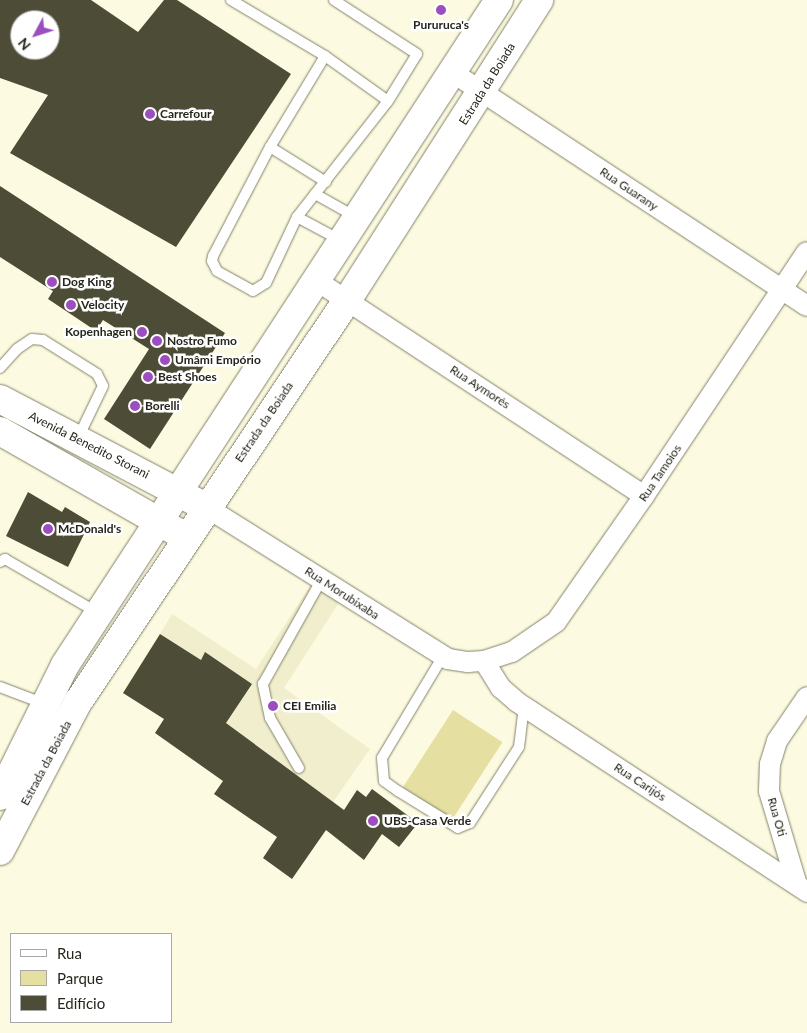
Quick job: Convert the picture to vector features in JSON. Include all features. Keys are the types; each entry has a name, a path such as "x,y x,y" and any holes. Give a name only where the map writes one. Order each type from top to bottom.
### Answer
{"main road":[{"name":"Estrada da Boiada","path":"0,796 65,665 314,279 498,0"},
{"name":"Estrada da Boiada","path":"0,851 78,702 206,507 348,300 483,92 539,0"},
{"name":"Avenida Benedito Storani","path":"0,399 178,490 206,507"},
{"path":"0,430 186,537"}],"street":[{"name":"Rua Guarany","path":"452,72 807,306"},
{"name":"Rua Tamoios","path":"484,661 512,652 556,622 644,496 807,252"},
{"name":"Rua Aymorés","path":"314,279 644,496"},
{"name":"Rua Morubixaba","path":"206,507 444,656 468,662 484,661"},
{"name":"Rua Carijós","path":"484,661 501,688 524,706 802,889"},
{"name":"Rua Oti","path":"802,889 769,791 770,764 777,741 807,697"}],"lane":[{"path":"231,0 324,56 388,101"},
{"path":"324,56 270,147 213,256 214,267 253,291 260,289 297,217 388,101 416,57 415,51 334,0"},
{"path":"270,147 326,182"},
{"path":"315,194 356,217"},
{"path":"297,217 340,240"},
{"path":"0,368 17,349 32,339 43,340 97,374 103,386 78,439"},
{"path":"0,562 5,559 99,613"},
{"path":"299,768 270,718 263,684 322,579"},
{"path":"444,656 382,758 384,780 398,791 458,828 470,823 519,747 524,706"},
{"path":"0,687 45,704"}],"shaded area":[{"name":"CEI Emilia","path":"312,583 340,601 284,688 370,749 333,802 226,723 252,684 206,652 201,660 160,634 172,614 256,669"}],"green space":[{"path":"453,710 502,742 452,819 403,787"}],"building":[{"name":"Carrefour","path":"0,0 91,0 138,32 164,0 177,0 291,74 176,247 10,153 48,95 0,78"},
{"path":"0,186 225,333 150,449 104,419 149,349 103,320 96,331 48,299 53,291 0,257"},
{"name":"McDonald's","path":"28,492 62,512 65,507 90,522 68,567 6,536"},
{"path":"160,634 201,660 205,652 252,684 226,723 344,810 357,790 366,797 372,789 418,823 399,847 382,834 364,860 326,830 292,879 263,858 277,837 214,794 223,781 155,733 164,719 123,693"}],"place":[{"name":"Pururuca's","path":"441,10"},
{"name":"Carrefour","path":"150,114"},
{"name":"Dog King","path":"52,282"},
{"name":"Velocity","path":"71,305"},
{"name":"Kopenhagen","path":"142,332"},
{"name":"Nostro Fumo","path":"157,341"},
{"name":"Umâmi Empório","path":"165,360"},
{"name":"Best Shoes","path":"148,377"},
{"name":"Borelli","path":"135,406"},
{"name":"McDonald's","path":"48,529"},
{"name":"CEI Emilia","path":"273,706"},
{"name":"UBS-Casa Verde","path":"373,821"}]}
